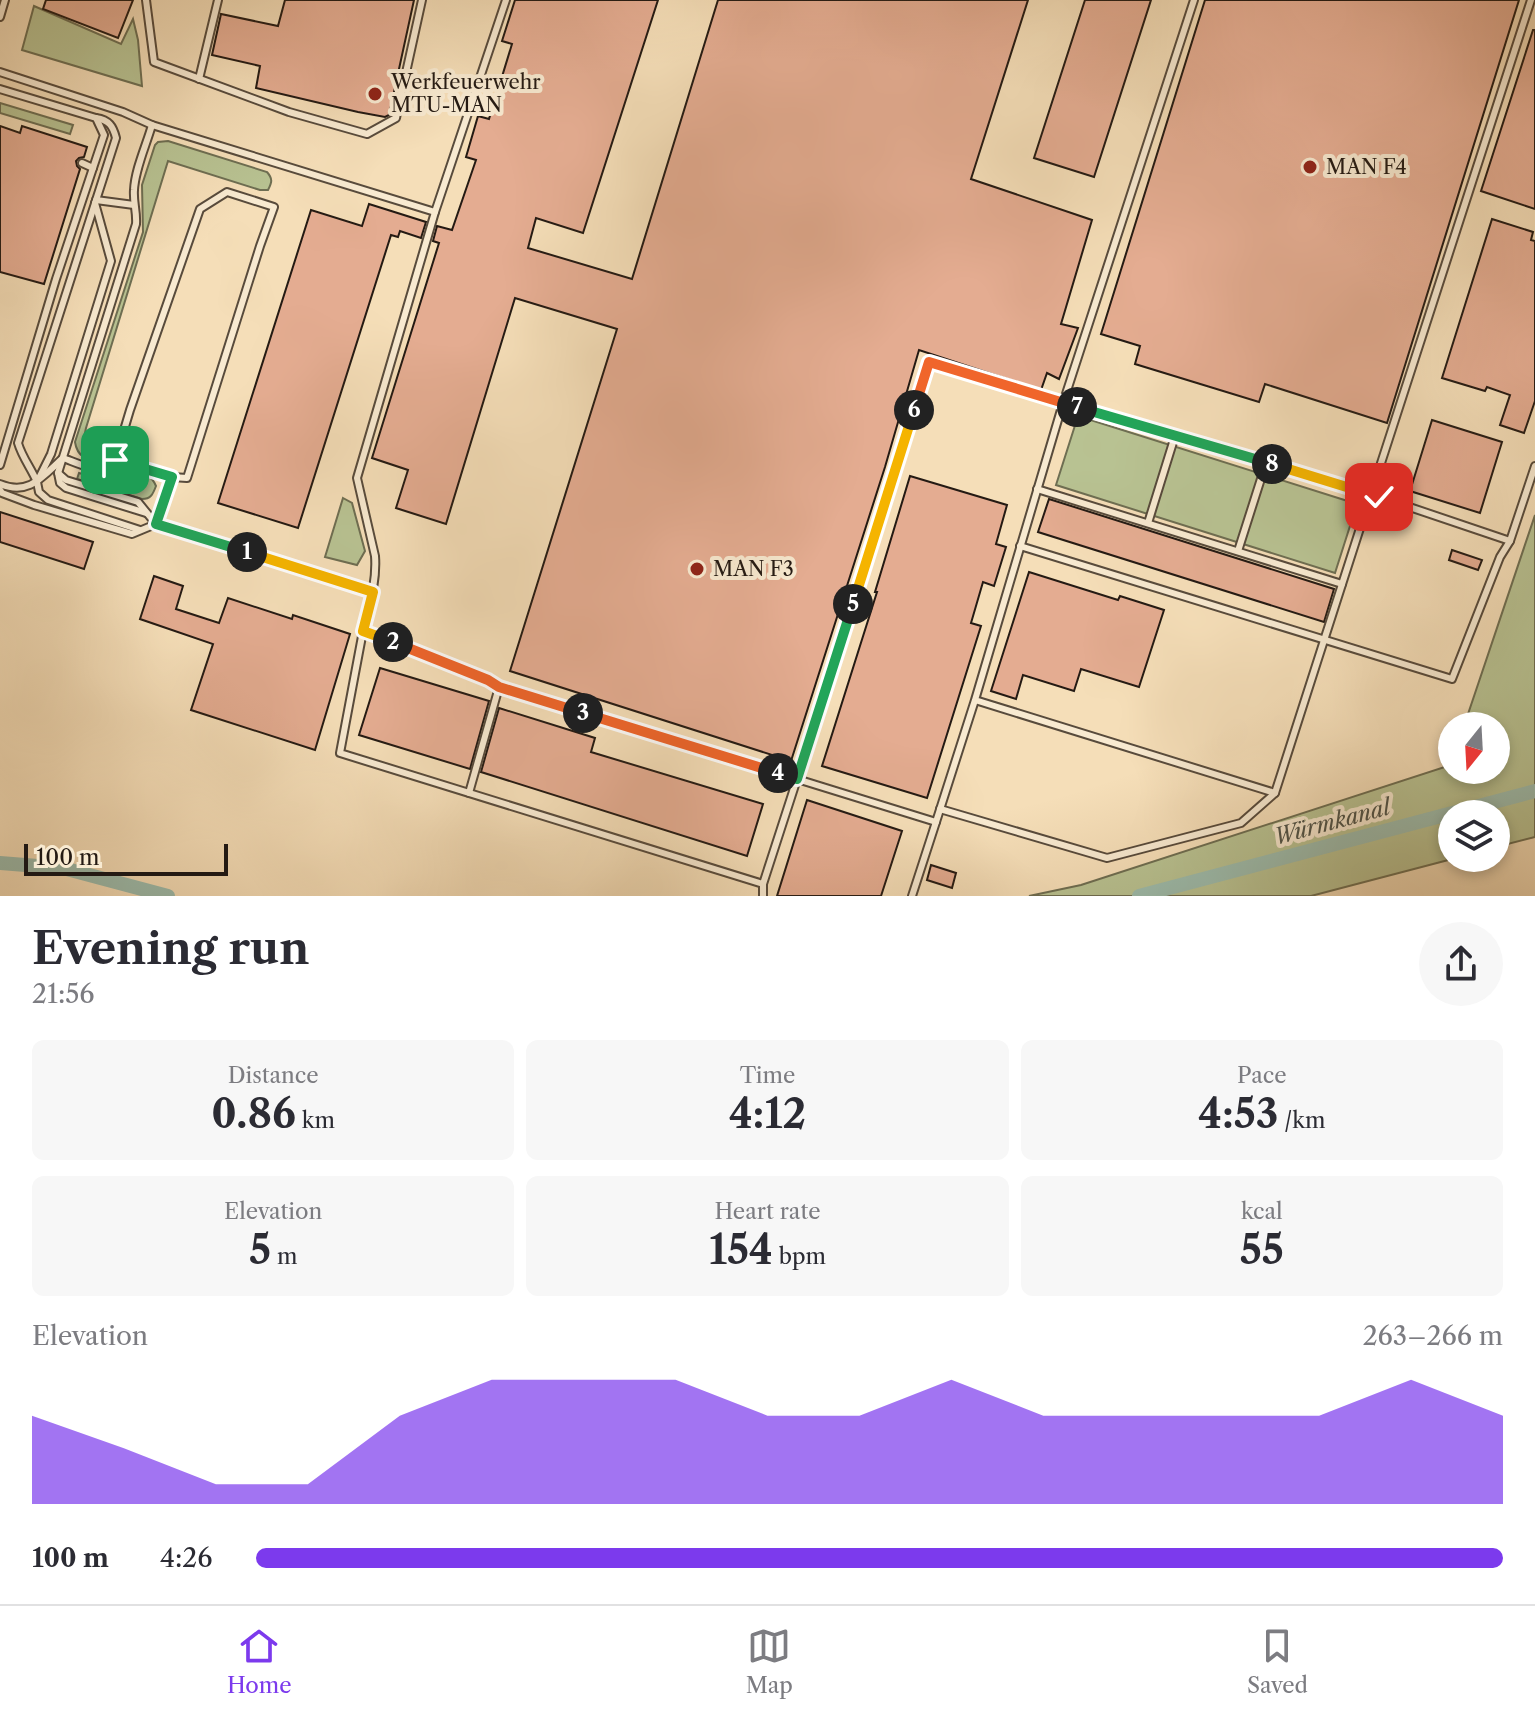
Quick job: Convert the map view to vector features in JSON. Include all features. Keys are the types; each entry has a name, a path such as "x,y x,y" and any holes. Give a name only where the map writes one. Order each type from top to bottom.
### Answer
{"lane":[{"path":"0,17 5,0"},
{"path":"146,0 154,62 289,112 367,134 396,118 422,0"},
{"path":"199,79 218,0"},
{"path":"506,0 435,212 357,478 376,567 340,753 763,884"},
{"path":"912,896 975,700 1063,403 1194,0"},
{"path":"940,809 1107,858 1241,823 1275,793 1531,0"},
{"path":"0,72 123,112 152,125 435,212"},
{"path":"0,89 104,119 113,127 116,138 18,443 39,492 48,500 140,530"},
{"path":"0,465 56,279 104,135 96,118"},
{"path":"152,125 134,188 136,224 58,473 66,480 138,502 156,524 373,592"},
{"path":"82,163 93,168"},
{"path":"63,458 106,470 115,460 200,209 227,192 274,207 187,478 172,477 115,460"},
{"path":"95,202 134,205"},
{"path":"37,482 51,454 111,261 95,202"},
{"path":"46,275 56,279"},
{"path":"763,896 763,884 929,362 1371,494 1510,541"},
{"path":"1148,523 1175,436"},
{"path":"0,484 12,489 25,488 37,482 63,458"},
{"path":"1238,551 1266,463"},
{"path":"1020,546 1452,679 1500,557 1510,541 1535,466"},
{"path":"156,524 172,477"},
{"path":"1037,489 1342,584"},
{"path":"0,490 34,505 132,534 156,524"},
{"path":"363,631 499,687 936,822"},
{"path":"469,793 499,687"},
{"path":"975,700 1275,793"}],"green space":[{"path":"34,6 121,44 133,19 142,86 22,50"},
{"path":"0,103 73,125 70,134 0,113"},
{"path":"168,141 267,172 271,183 268,190 260,190 168,161 86,428 85,450 105,460 102,464 84,458 75,442 143,232 142,185 155,145"},
{"path":"1078,416 1357,504 1335,573 1056,485"},
{"path":"131,469 152,479 156,486 150,497 142,499 77,479 79,473 111,482"},
{"path":"343,498 352,503 365,551 357,565 325,557"},
{"path":"1535,515 1535,837 1510,843 1510,800 1438,800 1438,863 1311,896 1029,896 1081,885 1438,769 1438,784 1510,784 1510,712 1469,712"}],"building":[{"path":"46,0 133,0 118,38 43,9"},
{"path":"285,0 414,0 389,115 358,112 256,88 260,66 212,55 221,14 278,26"},
{"path":"515,0 658,0 583,233 536,218 528,248 632,279 718,0 1028,0 971,179 1092,220 1061,324 1078,328 1059,379 1047,373 1041,390 919,350 791,761 510,671 617,329 515,298 446,524 396,508 408,470 372,458 439,243 433,241 437,226 452,230 476,160 466,157 478,116 489,119 512,44 502,41"},
{"path":"1085,0 1151,0 1094,177 1034,158"},
{"name":"MAN F4","path":"1205,0 1519,0 1387,423 1265,384 1259,402 1135,364 1140,346 1101,334"},
{"path":"1535,30 1535,209 1481,191"},
{"path":"0,126 20,133 22,126 87,147 84,157 76,161 80,169 44,284 0,272"},
{"path":"369,204 426,222 421,238 400,231 398,237 391,235 298,528 218,503 311,210 362,226"},
{"path":"1492,219 1533,232 1531,240 1535,241 1535,401 1524,433 1500,425 1510,395 1442,378"},
{"path":"1432,420 1502,442 1480,513 1410,491"},
{"path":"910,476 1007,505 996,544 1006,547 994,586 983,582 971,623 981,626 927,798 822,766"},
{"path":"1049,499 1334,589 1324,622 1038,532"},
{"path":"0,512 93,542 84,569 0,542"},
{"path":"1452,550 1482,560 1478,570 1449,560"},
{"path":"1029,572 1118,600 1120,596 1164,610 1139,687 1081,669 1074,691 1023,675 1016,699 991,691"},
{"path":"154,576 183,586 176,609 219,623 228,598 350,634 315,750 191,710 213,644 140,619"},
{"path":"380,668 489,701 470,769 359,735"},
{"path":"499,708 595,738 591,752 763,804 747,856 481,772"},
{"path":"807,800 902,831 881,896 777,896"},
{"path":"931,865 956,873 952,888 927,880"}],"waterway":[{"name":"Würmkanal","path":"1139,896 1535,791"},
{"name":"Würmkanal","path":"0,863 63,868 168,896"}],"place":[{"name":"Werkfeuerwehr MTU-MAN","path":"375,94"},
{"name":"MAN F4","path":"1310,167"},
{"name":"MAN F3","path":"697,569"}],"route":[{"path":"115,460 172,477 156,524 373,592 363,631 499,687 797,779 929,362 1379,497"}]}
